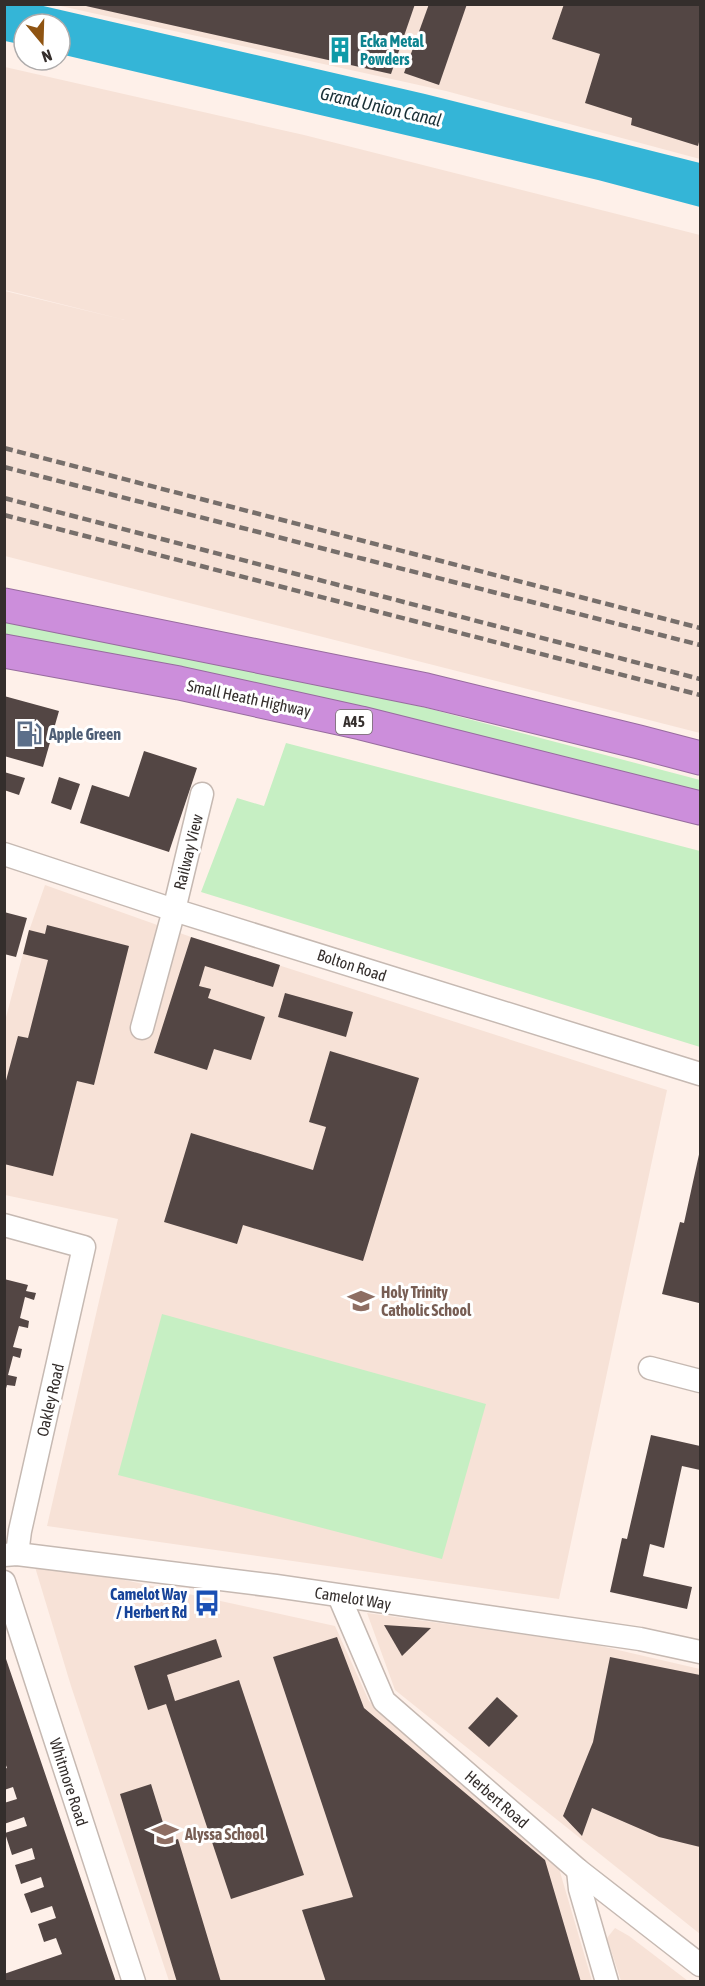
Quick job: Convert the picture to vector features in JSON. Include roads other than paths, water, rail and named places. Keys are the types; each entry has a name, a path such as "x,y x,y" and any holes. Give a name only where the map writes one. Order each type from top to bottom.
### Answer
{"highway":[{"path":"4,605 426,690 700,758"},
{"name":"Small Heath Highway","path":"4,651 179,683 361,723 700,808"}],"street":[{"name":"Railway View","path":"174,910 202,794"},
{"name":"Bolton Road","path":"4,854 174,910 700,1074"},
{"path":"142,1028 174,910"},
{"name":"Oakley Road","path":"4,1225 84,1247 21,1531 11,1554"},
{"path":"650,1368 700,1381"},
{"name":"Camelot Way","path":"11,1554 276,1586 640,1639 700,1652"},
{"name":"Whitmore Road","path":"4,1582 134,1982"},
{"name":"Herbert Road","path":"339,1596 384,1701 578,1870 700,1965"},
{"path":"578,1870 580,1889 607,1982"}],"water":[{"path":"5,4 39,5 69,12 12,12 12,42 5,41"},
{"name":"Grand Union Canal","path":"72,13 425,94 700,163 700,207 598,180 72,57"}],"railway":[{"path":"4,448 700,628"},
{"path":"4,467 700,645"},
{"path":"4,498 700,679"},
{"path":"4,515 700,695"}],"place":[{"name":"Ecka Metal Powders","path":"340,50"},
{"name":"Apple Green","path":"29,734"},
{"name":"Holy Trinity Catholic School","path":"361,1301"},
{"name":"Camelot Way / Herbert Rd","path":"207,1603"},
{"name":"Alyssa School","path":"165,1834"}]}
